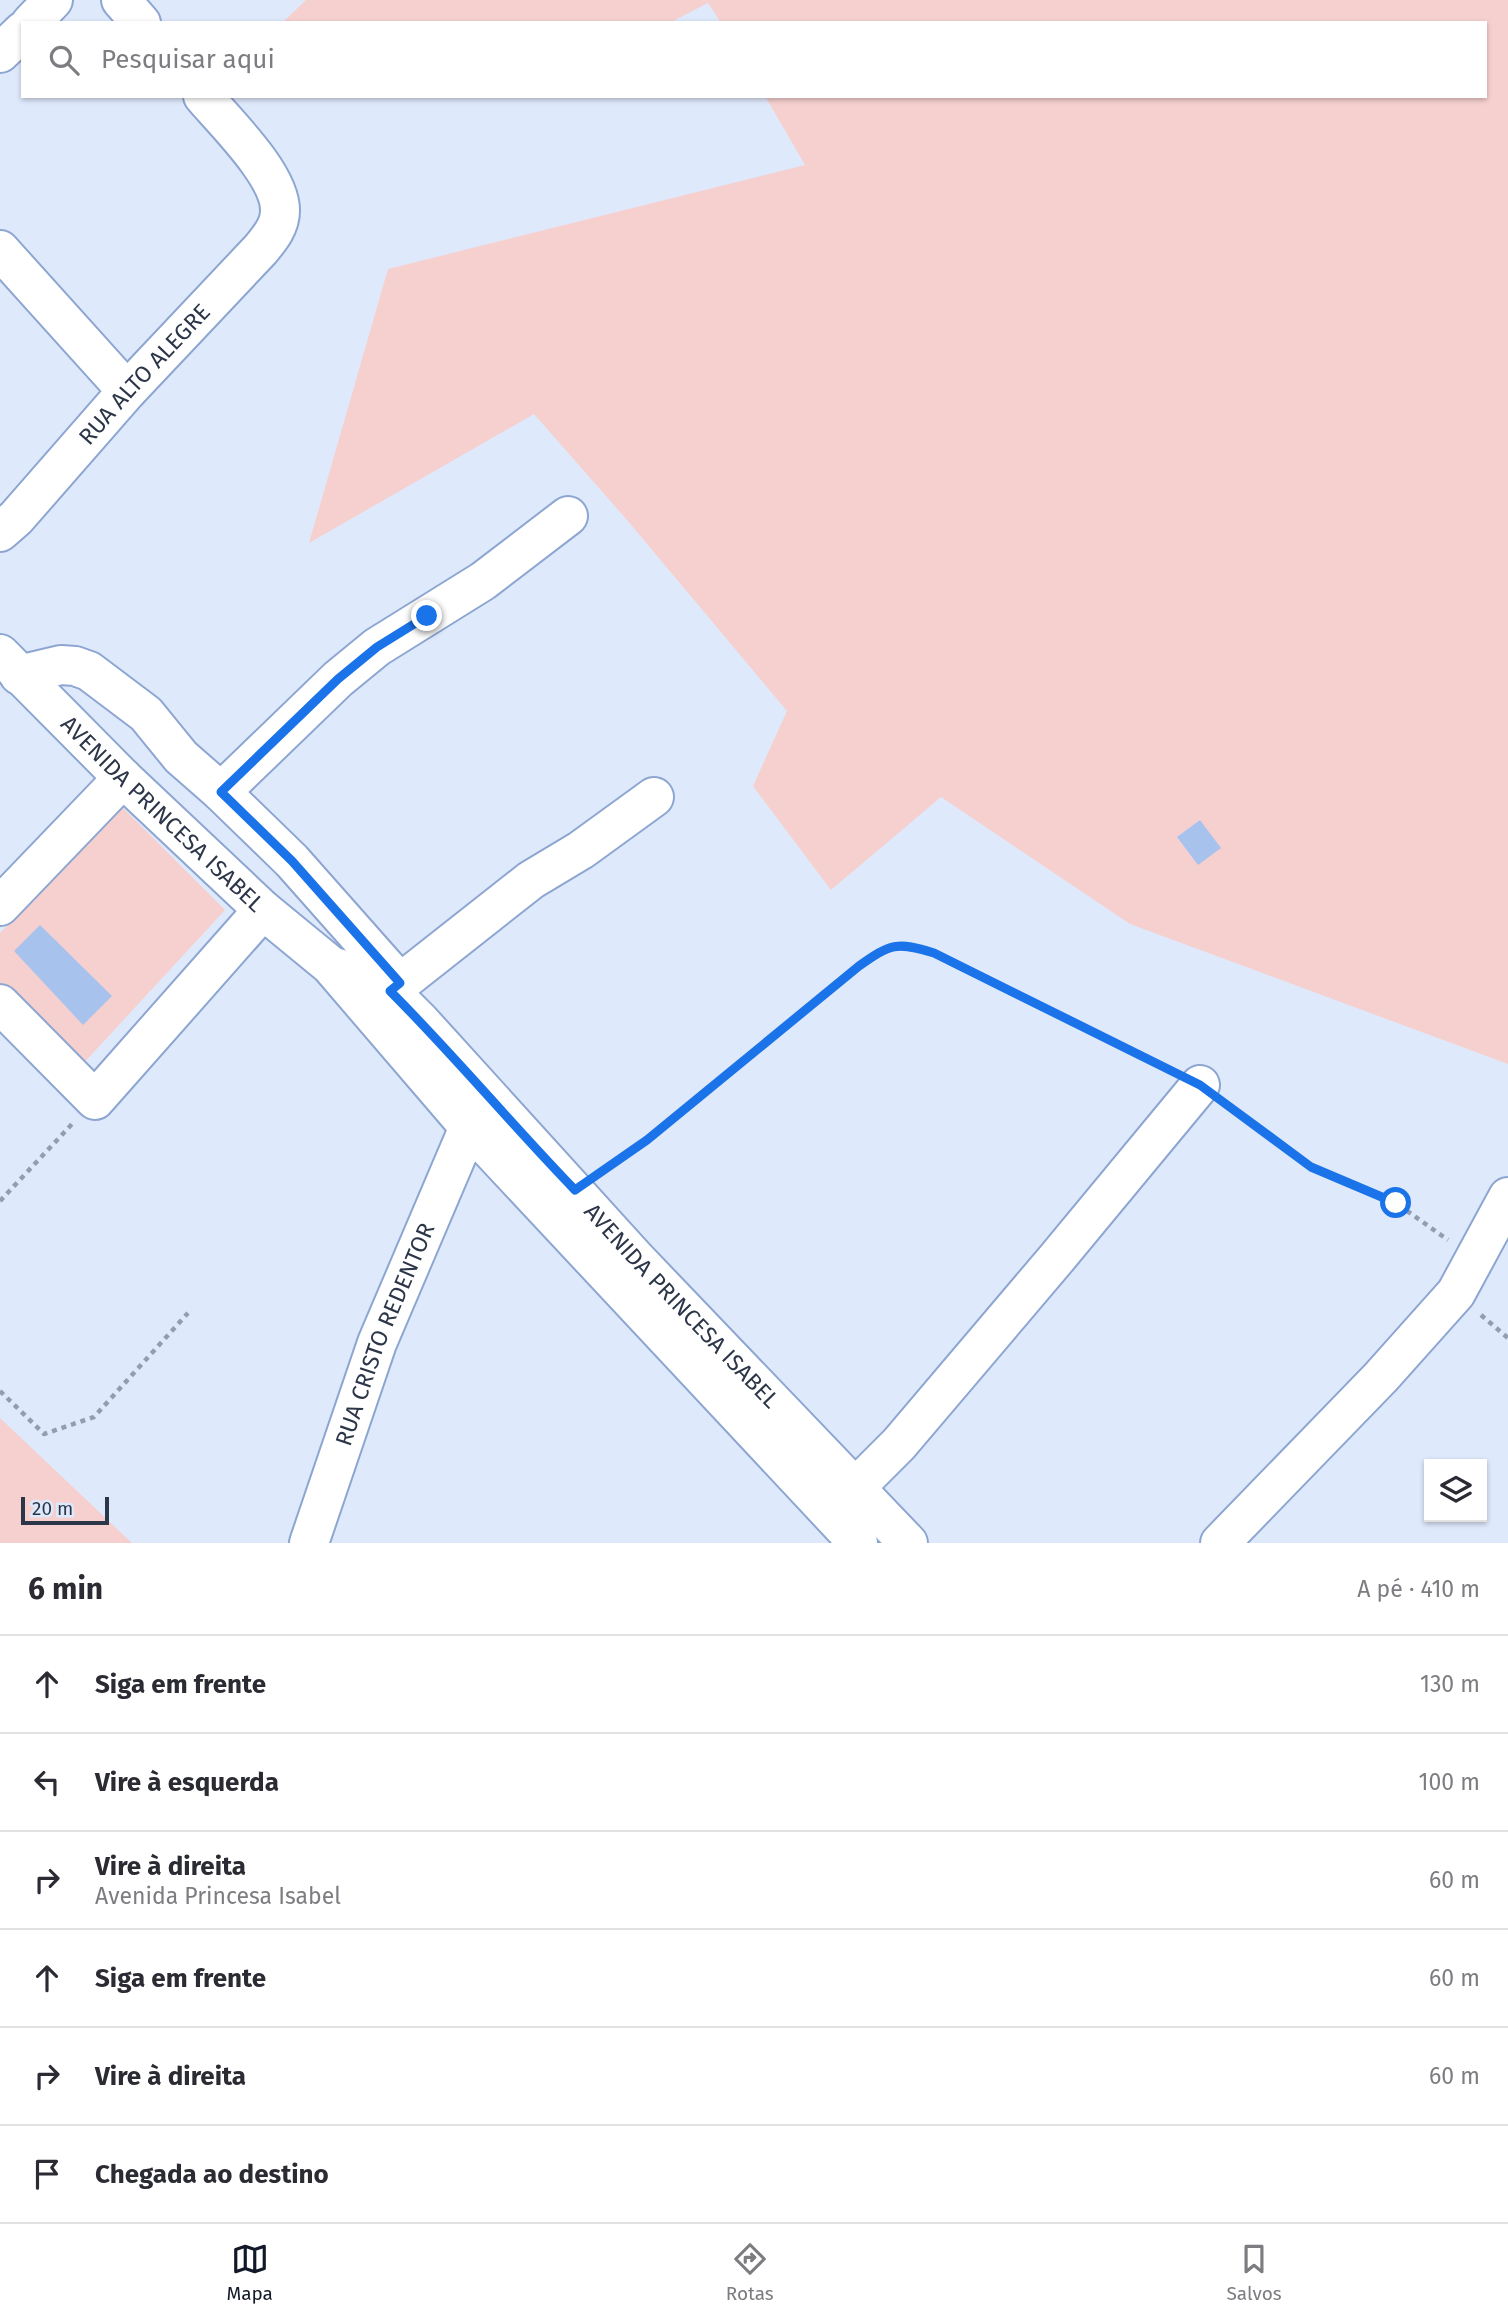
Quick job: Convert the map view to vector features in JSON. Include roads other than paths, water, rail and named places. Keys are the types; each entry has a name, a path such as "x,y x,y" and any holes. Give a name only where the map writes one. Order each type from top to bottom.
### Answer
{"street":[{"path":"33,21 53,0"},
{"path":"121,0 139,21"},
{"path":"0,53 21,33"},
{"name":"RUA ALTO ALEGRE","path":"0,532 16,518 127,391 275,232 281,212 277,191 266,171 205,98"},
{"path":"0,250 127,391"},
{"path":"221,792 338,679 377,647 483,580 568,516"},
{"path":"9,664 75,666 89,671 146,714 181,757 292,861 386,994 531,880 581,850 654,797"},
{"name":"AVENIDA PRINCESA ISABEL","path":"9,664 123,778 263,910 330,965 386,994 437,1038 637,1260 842,1501 858,1543"},
{"path":"0,906 123,778"},
{"path":"0,1004 95,1100 263,910"},
{"name":"AVENIDA PRINCESA ISABEL","path":"386,994 412,1058 469,1127 842,1501 908,1543"},
{"path":"842,1501 899,1444 1200,1085"},
{"name":"RUA CRISTO REDENTOR","path":"309,1543 377,1343 469,1127"},
{"path":"1220,1543 1381,1377 1447,1304 1456,1293 1508,1198"}]}
